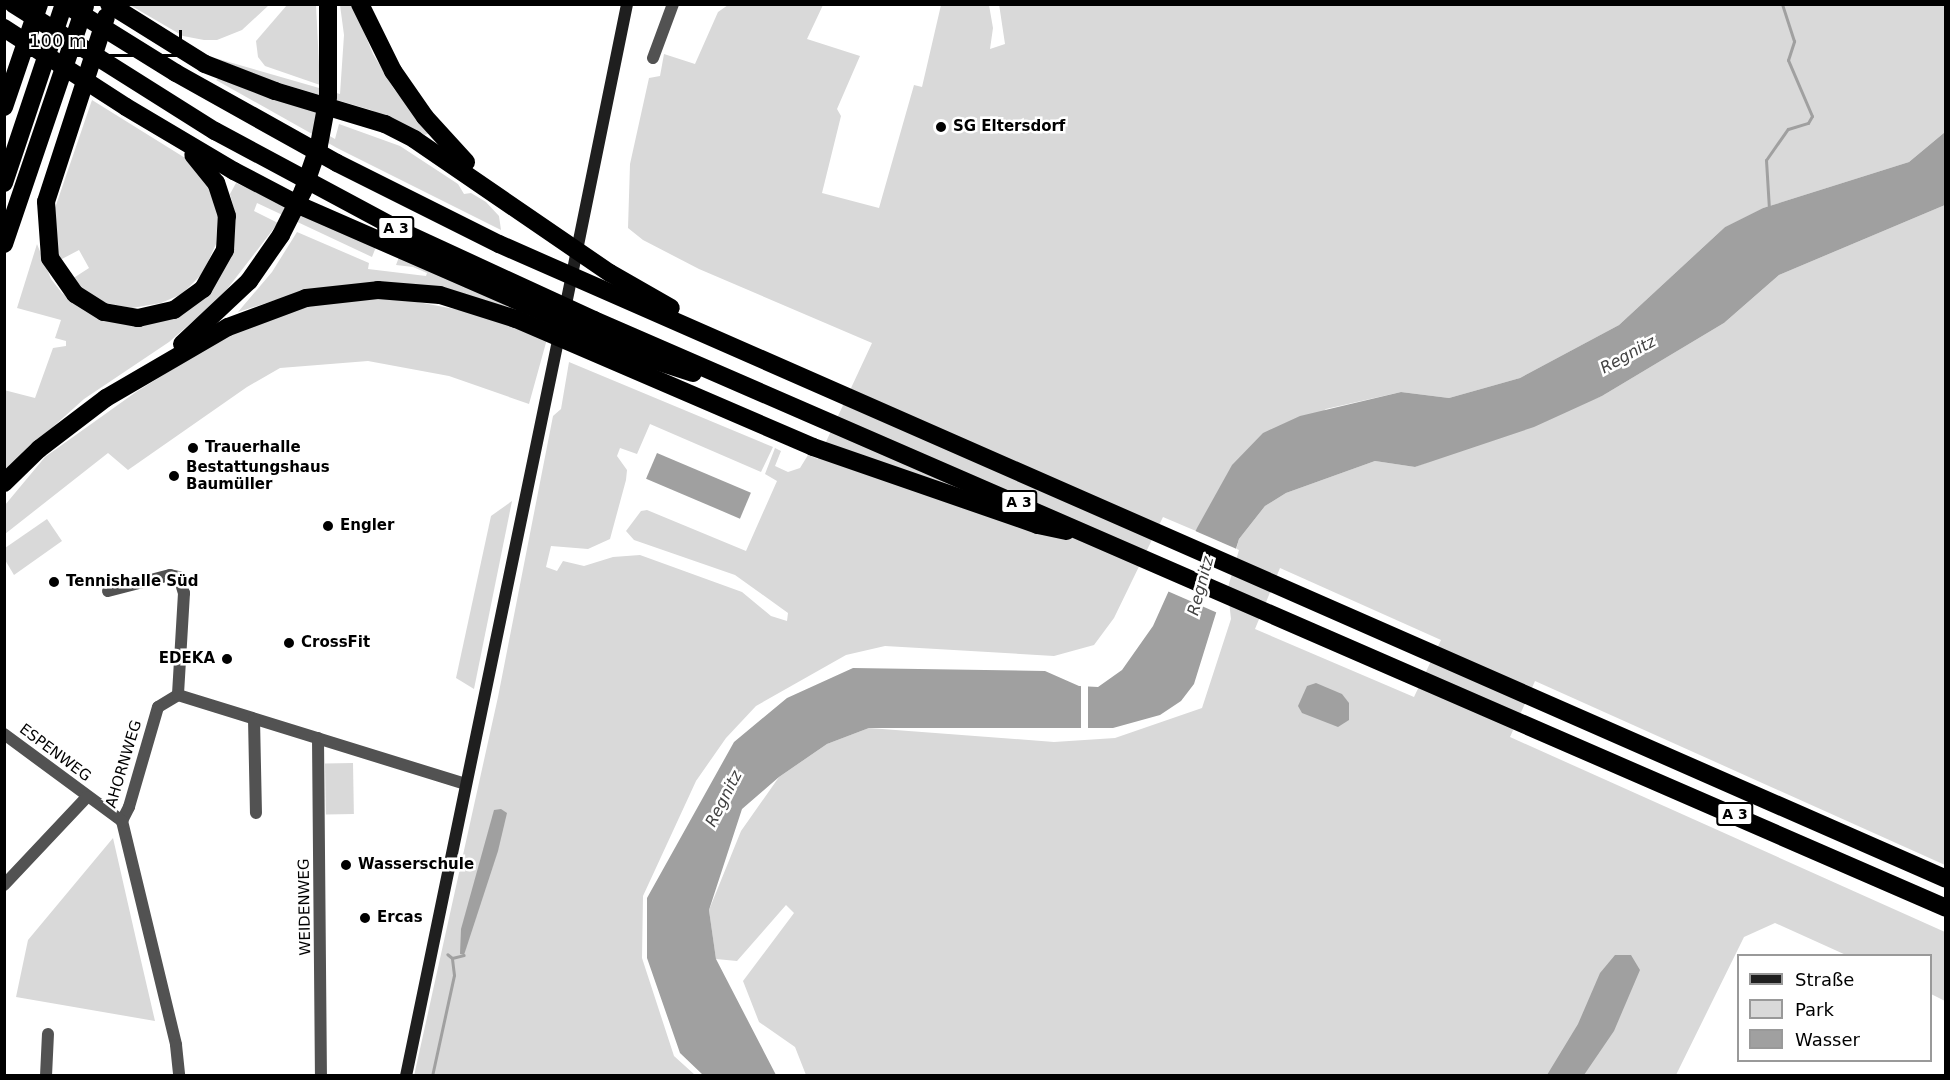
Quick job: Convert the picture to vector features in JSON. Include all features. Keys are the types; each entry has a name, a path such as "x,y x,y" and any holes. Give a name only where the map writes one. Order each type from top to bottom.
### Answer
{"highway":[{"name":"A 3","path":"13,4 138,85 317,188 533,292 800,413 918,471"},
{"path":"4,107 39,4"},
{"name":"A 3","path":"64,4 176,73 357,173 499,244 1289,588 1431,653 1946,879"},
{"path":"4,183 64,4"},
{"path":"4,244 85,4"},
{"path":"126,107 206,167 221,194 227,216 225,250 203,289 174,310 138,318 104,312 84,301 59,275 47,248 46,202 109,4 205,64 275,91 385,124 414,139 515,205 610,273 804,378"},
{"path":"4,483 66,427 143,375 227,304 268,255 293,213 312,168 324,121 331,73 328,4"},
{"path":"360,4 382,55 424,117 455,151 515,205"},
{"path":"4,28 126,107 303,207 653,360 800,413"},
{"name":"A 3","path":"143,375 228,327 275,307 341,292 411,292 462,301 516,319 790,437 918,471 1116,544 1946,908"},
{"path":"918,471 1064,530 1116,544"}],"street":[{"path":"406,1076 627,4"},
{"path":"653,58 673,4"},
{"path":"108,591 170,575 179,577 184,593 178,695 466,784"},
{"name":"AHORNWEG","path":"178,695 158,707 129,807 122,821 176,1045 179,1076"},
{"path":"254,719 256,813"},
{"name":"ESPENWEG","path":"4,734 122,821"},
{"name":"WEIDENWEG","path":"318,738 321,1076"},
{"name":"ESPENWEG","path":"6,880 87,797"},
{"path":"45,1076 48,1034"}],"green space":[{"path":"999,4 1945,5 1945,132 1909,162 1763,208 1725,227 1619,325 1520,378 1449,398 1401,392 1326,409 1196,531 1163,517 1114,618 1094,645 1054,656 885,646 846,655 756,706 726,738 696,781 643,896 642,958 674,1056 695,1075 414,1076 498,697 553,416 561,409 569,362 773,447 761,472 650,424 637,454 620,448 617,456 627,470 610,539 588,549 551,546 546,567 557,571 563,561 584,566 613,557 640,555 742,592 771,616 787,621 788,613 735,575 634,540 626,531 641,511 647,510 746,551 777,481 765,474 775,448 781,451 775,466 788,472 800,468 808,455 818,459 872,343 699,269 643,240 628,228 630,164 649,78 660,76 664,54 695,64 718,12 728,5 823,5 807,39 860,56 837,109 841,116 822,193 879,208 914,85 922,87 941,5 989,5 993,28 990,49 1005,44"},
{"path":"130,5 269,5 242,30 217,40 204,40 183,36"},
{"path":"287,5 316,5 320,85 265,66 258,57 256,41"},
{"path":"340,5 353,5 373,54 394,89 429,133 425,135 371,110 269,80 215,58 340,94 344,35"},
{"path":"219,78 317,110 314,127 335,139 339,124 400,146 458,184 464,194 471,193 486,202 499,216 501,230 337,148 216,80"},
{"path":"92,100 190,161 209,187 218,212 216,244 203,273 182,294 161,303 132,308 106,303 87,294 72,279 89,268 79,250 60,260 57,253 55,208"},
{"path":"236,183 376,247 372,257 257,203 254,211 278,223 221,297 169,342 84,399 5,470 4,390 35,398 53,348 66,346 66,341 55,338 61,320 17,308 37,244 51,279 62,293 77,305 121,323 217,282 229,258 234,209 230,194"},
{"path":"1945,205 1945,865 1535,681 1510,737 1945,932 1945,1001 1932,994 1932,954 1844,954 1775,923 1744,937 1676,1075 806,1075 795,1047 759,1022 743,981 794,913 786,905 737,961 716,959 709,910 741,831 779,777 827,744 869,728 1054,742 1115,738 1202,708 1231,619 1227,583 1239,539 1265,506 1286,493 1375,461 1415,467 1602,396 1724,323 1779,275","holes":["1280,568 1441,640 1414,697 1255,629"]},
{"path":"297,232 369,263 368,269 426,276 427,273 413,267 396,265 399,257 534,316 369,283 310,289 238,312 272,272"},
{"path":"397,298 475,313 547,339 529,404 449,376 368,361 280,368 247,387 128,470 108,453 5,534 5,505 45,457 136,392 245,325 334,300"},
{"path":"512,501 474,689 456,678 491,516"},
{"path":"47,519 62,541 14,575 5,560 5,548"},
{"path":"325,763 353,763 354,814 326,814"},
{"path":"113,838 155,1021 16,997 28,940"}],"water":[{"name":"Regnitz","path":"1945,132 1945,205 1779,275 1724,323 1602,396 1534,427 1415,467 1375,461 1286,493 1265,506 1239,539 1194,684 1181,701 1160,715 1113,728 869,728 827,744 779,777 742,809 709,910 716,959 776,1075 703,1075 680,1053 647,958 647,898 734,742 787,698 853,668 1045,671 1079,686 1098,687 1122,670 1153,626 1197,528 1232,465 1263,433 1300,416 1401,392 1449,398 1520,378 1619,325 1725,227 1763,208 1909,162"},
{"path":"657,453 751,493 740,519 646,479"},
{"path":"1316,683 1342,694 1349,703 1349,720 1338,727 1302,713 1298,706 1307,686"},
{"path":"501,809 507,813 498,851 464,955 460,954 461,929 494,810"},
{"path":"1615,955 1631,955 1640,970 1614,1031 1584,1075 1547,1075 1578,1024 1600,973"}],"pier":[{"path":"1193,530 1239,550 1220,614 1165,590"},
{"path":"1081,683 1088,683 1088,731 1081,731"}],"waterway":[{"path":"1769,209 1766,160 1788,129 1808,123 1812,116 1788,60 1794,41 1782,4"},
{"path":"432,1076 454,975 452,958 447,954"},
{"path":"452,958 464,955"}],"place":[{"name":"SG Eltersdorf","path":"941,127"},
{"name":"Trauerhalle","path":"193,448"},
{"name":"Bestattungshaus Baumüller","path":"174,476"},
{"name":"Engler","path":"328,526"},
{"name":"Tennishalle Süd","path":"54,582"},
{"name":"CrossFit","path":"289,643"},
{"name":"EDEKA","path":"227,659"},
{"name":"Wasserschule","path":"346,865"},
{"name":"Ercas","path":"365,918"}]}
